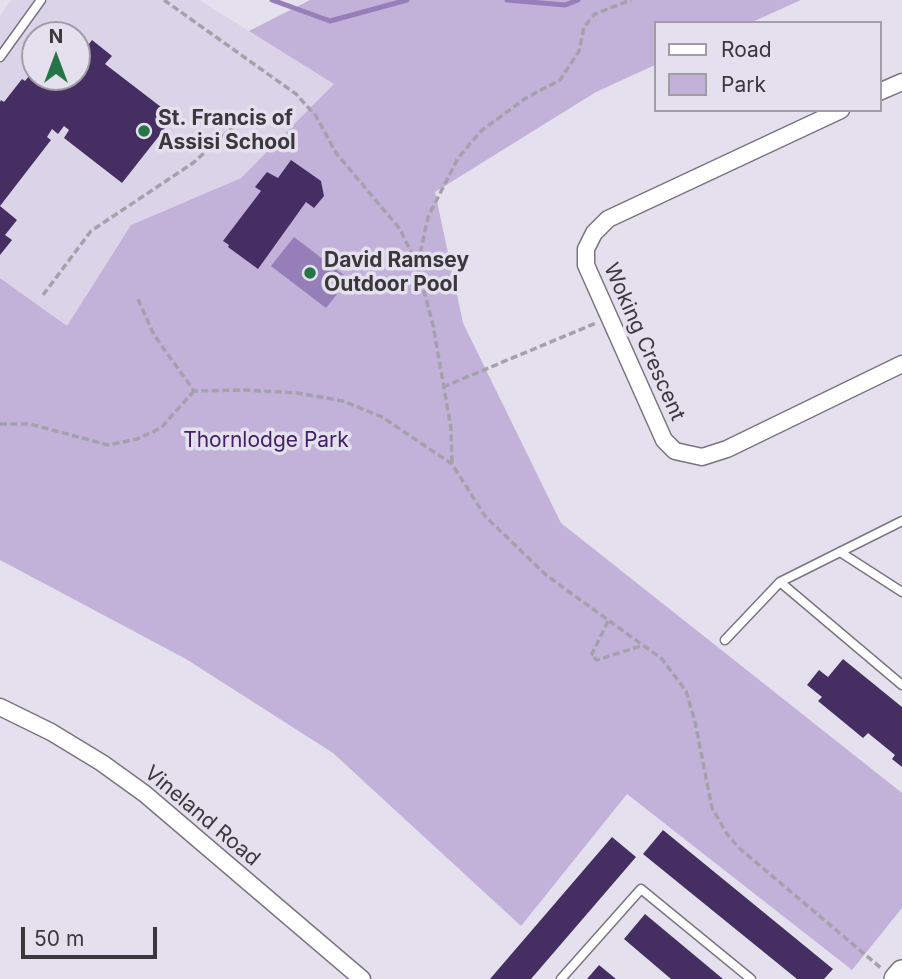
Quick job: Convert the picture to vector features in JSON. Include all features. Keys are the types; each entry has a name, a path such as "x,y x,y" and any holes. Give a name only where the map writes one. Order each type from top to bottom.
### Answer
{"street":[{"path":"881,91 902,82"},
{"name":"Woking Crescent","path":"837,112 608,219 594,233 586,249 586,265 664,440 675,451 702,457 727,449 902,364"},
{"name":"Vineland Road","path":"0,707 51,732 145,793 362,979"}],"lane":[{"path":"0,57 41,0"},
{"path":"725,640 780,582 902,520"},
{"path":"840,552 902,592"},
{"path":"780,582 902,685"},
{"path":"561,979 641,889 751,979"}],"path":[{"path":"164,0 296,94 316,117 336,153 400,229 417,265 433,325 451,428 452,464"},
{"path":"417,265 428,217 458,158 481,131 526,98 560,80 579,51 584,27 595,14 631,0"},
{"path":"43,295 92,231 193,163 253,109"},
{"path":"138,299 154,335 194,391"},
{"path":"443,387 609,317"},
{"path":"0,424 30,424 108,445 137,439 161,428 194,391 298,393 343,401 382,416 452,464 485,516 546,575 662,660 686,691 712,808 727,834 739,848 894,974"},
{"path":"608,621 591,656 597,660 642,645"}],"shaded area":[{"name":"St. Francis of Assisi School","path":"11,0 199,0 335,84 241,178 131,225 67,327 0,278 0,16"},
{"name":"David Ramsey Outdoor Pool","path":"294,237 349,279 326,308 271,266"}],"green space":[{"name":"Thornlodge Park","path":"310,0 801,0 754,21 654,21 654,65 596,92 435,192 463,323 561,523 902,793 902,908 852,970 627,794 521,926 333,753 186,659 0,560 0,278 67,326 131,225 241,178 334,84 249,31"}],"building":[{"path":"92,40 112,56 105,64 174,117 122,183 64,138 69,130 64,126 58,134 52,129 47,137 51,140 0,206 0,102 4,102 21,80 21,91 91,91"},
{"path":"291,160 321,181 324,196 314,208 306,202 258,269 223,241 261,191 255,187 267,172 278,178"},
{"path":"0,206 17,220 5,235 12,240 0,255"},
{"path":"843,659 902,707 902,767 892,759 895,755 868,733 863,738 818,701 822,697 807,685 819,670 828,677"},
{"path":"663,830 833,969 824,979 797,979 643,854"},
{"path":"612,837 636,857 531,979 490,979"},
{"path":"645,914 723,979 671,979 624,939"},
{"path":"599,965 616,979 587,979"}],"waterway":[{"path":"272,0 330,21 407,0"},
{"path":"507,0 565,5 578,0"}],"place":[{"name":"St. Francis of Assisi School","path":"144,131"},
{"name":"David Ramsey Outdoor Pool","path":"310,273"}]}
